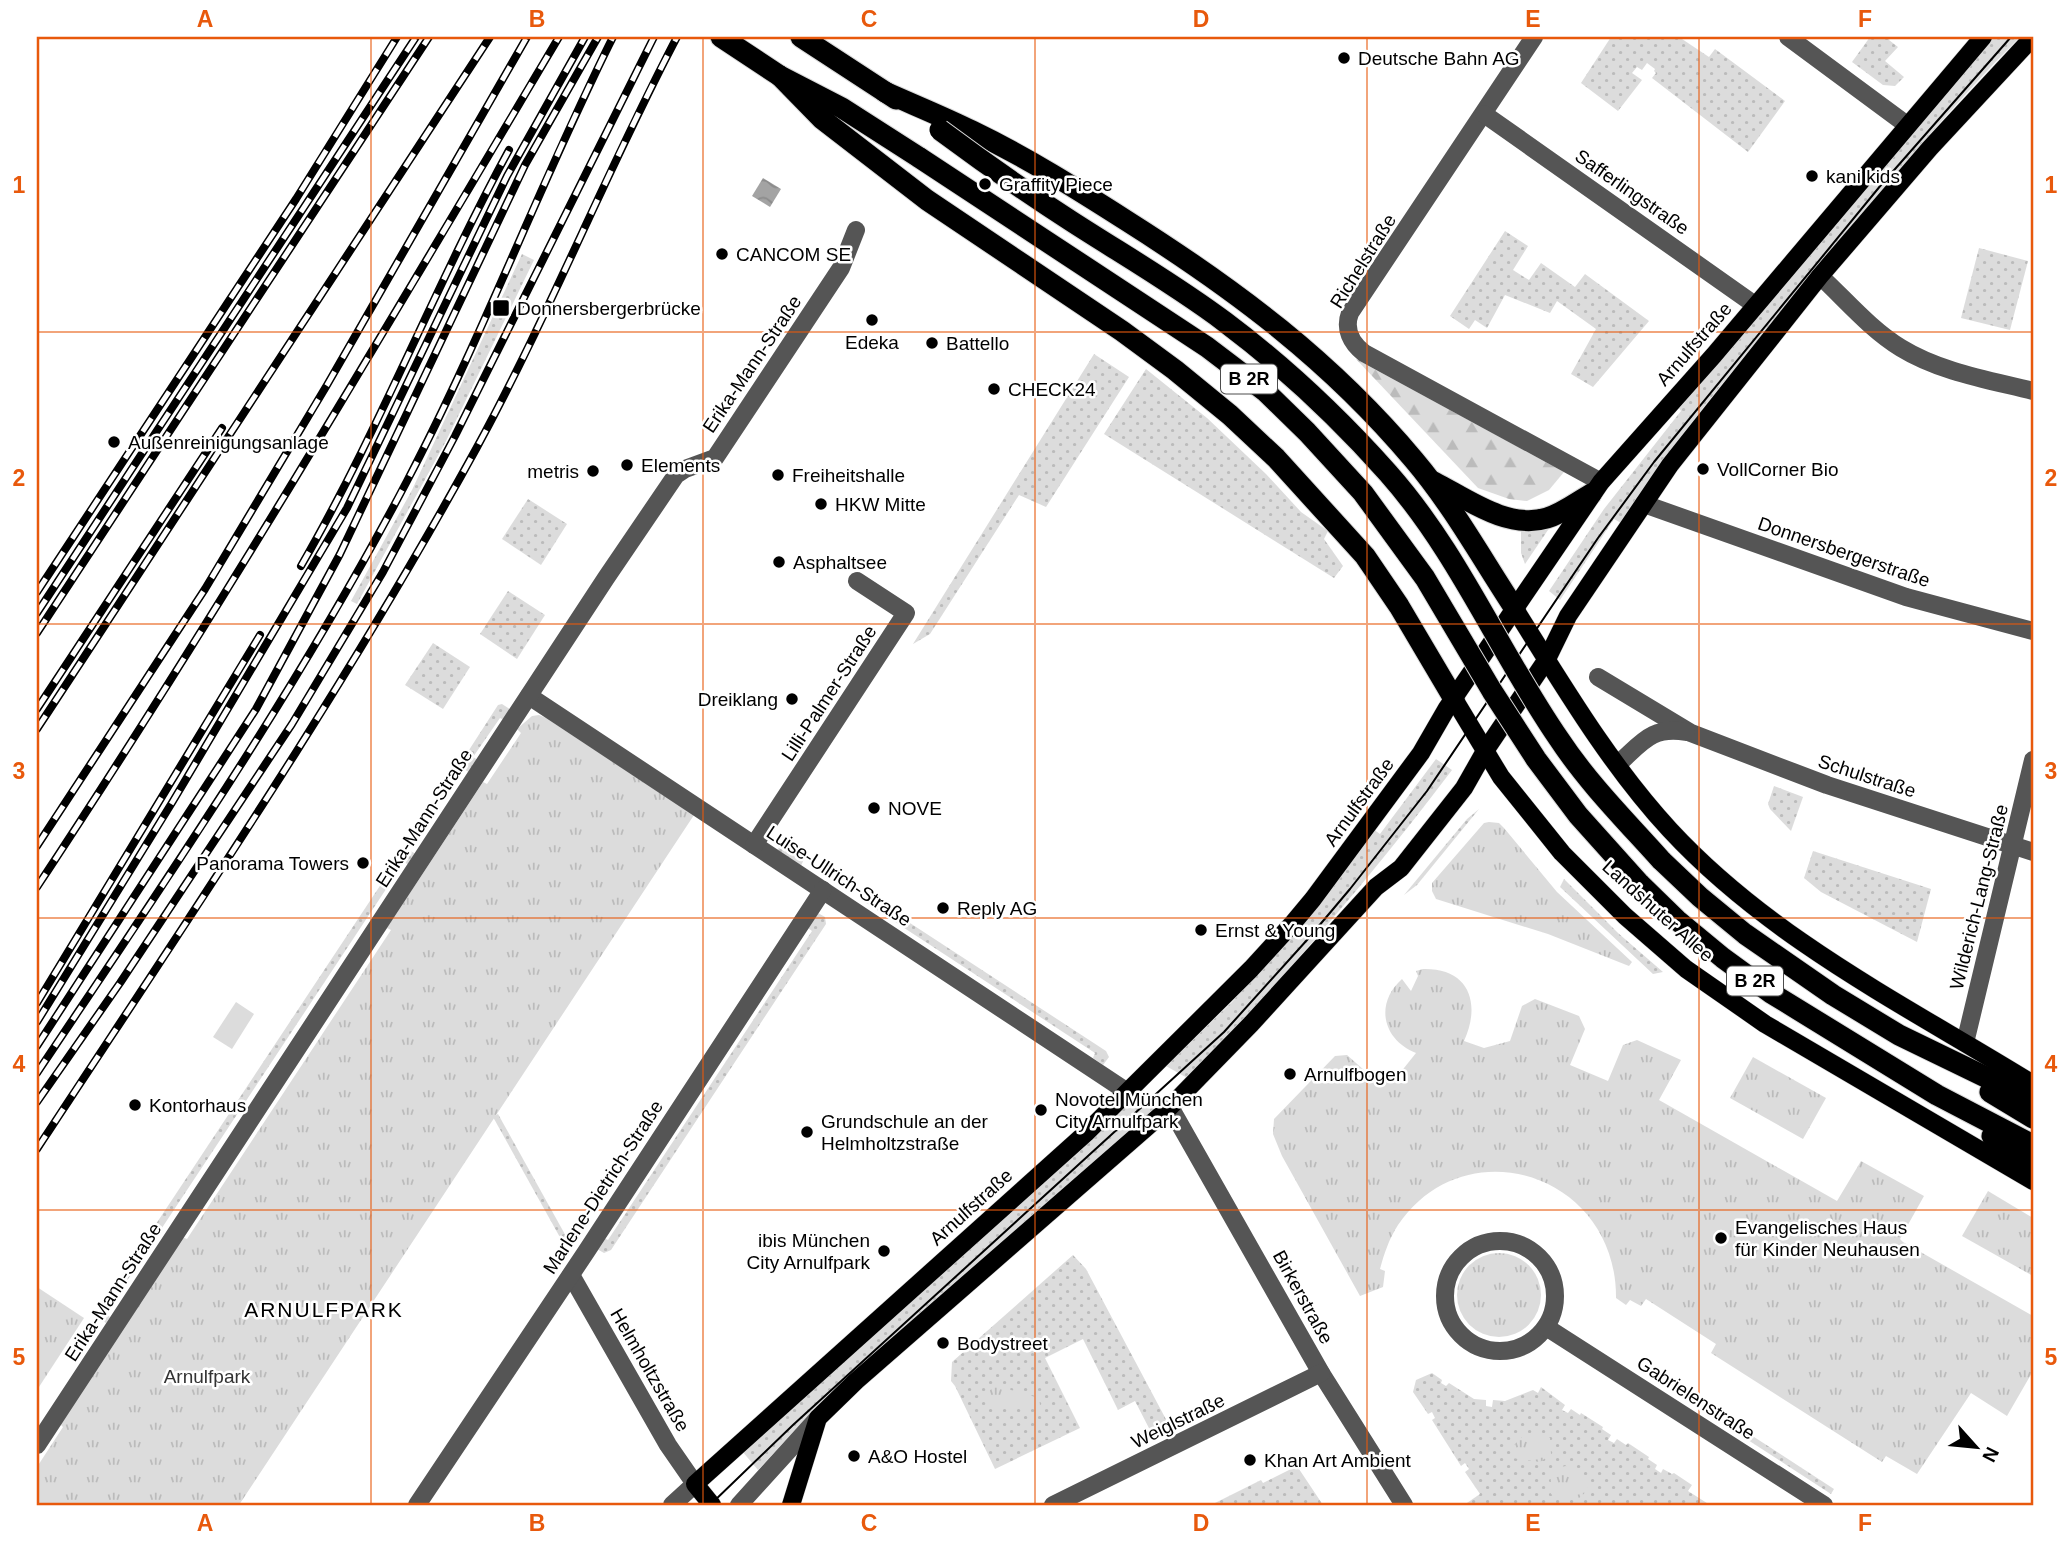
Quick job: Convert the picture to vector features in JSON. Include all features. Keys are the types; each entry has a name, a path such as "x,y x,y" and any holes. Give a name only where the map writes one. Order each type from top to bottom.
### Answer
{"highway":[{"name":"B 2R","path":"721,37 780,76 842,108 929,164 1197,340 1266,392 1333,458 1363,493 1425,578 1536,759 1578,815 1639,883 1677,920 1771,993 1937,1095 2033,1145"},
{"name":"B 2R","path":"801,37 885,92 994,170 1224,321 1280,365 1328,409 1416,506 1448,552 1559,740 1601,794 1661,860 1745,934 1822,988 2033,1118"},
{"path":"780,76 822,119 927,200 1094,311 1156,356 1206,394 1276,458 1365,556 1399,606 1454,699"},
{"path":"885,92 972,131 1056,175 1210,277 1288,333 1369,409 1429,480 1515,609"},
{"path":"1429,480 1487,509 1518,520 1535,521 1559,513 1596,488"},
{"path":"1899,1035 2033,1100"},
{"name":"B 2R","path":"1937,1095 2033,1163"}],"main road":[{"name":"Arnulfstraße","path":"695,1484 1086,1133 1251,968 1313,899 1421,753 1454,699 1596,488 1983,37"},
{"path":"791,1505 818,1418 856,1381 1170,1107 1260,1015 1376,887 1401,868 1464,788 1485,751 1547,659 1568,616 1676,457 1820,276 1930,148 2033,37"},
{"path":"1515,609 1576,704 1644,800 1671,831 1744,900 1775,925 1829,961 2033,1084"},
{"name":"Landshuter Allee","path":"1454,699 1501,777 1562,853 1625,916 1686,969 1765,1024 2033,1181"},
{"path":"695,1484 712,1505"}],"street":[{"name":"Richelstraße","path":"1534,37 1350,313 1350,338 1364,353 1596,488"},
{"path":"1788,37 1907,125"},
{"name":"Safferlingstraße","path":"1484,114 1755,305"},
{"name":"Erika-Mann-Straße","path":"37,1445 676,475 715,458 841,268 856,230"},
{"path":"1820,276 1883,335 1903,349 1945,368 2033,391"},
{"name":"Donnersbergerstraße","path":"1644,503 1906,597 2033,631"},
{"name":"Lilli-Palmer-Straße","path":"754,845 906,613 857,581"},
{"name":"Schulstraße","path":"1598,677 1691,733 1827,786 2033,852"},
{"name":"Luise-Ullrich-Straße","path":"529,696 1126,1091"},
{"name":"Schulstraße","path":"1618,764 1649,736 1661,730 1691,733"},
{"name":"Wilderich-Lang-Straße","path":"1965,1043 2033,760"},
{"name":"Marlene-Dietrich-Straße","path":"417,1505 823,890"},
{"name":"Birkerstraße","path":"1170,1107 1321,1373 1404,1505"},
{"path":"1505,1240 1526,1247 1545,1264 1554,1288 1553,1309 1546,1327 1533,1340 1516,1349 1494,1351 1474,1345 1456,1330 1448,1316 1444,1299 1453,1266 1463,1254 1490,1241 1505,1240"},
{"name":"Helmholtzstraße","path":"571,1275 668,1445 695,1484"},
{"name":"Gabrielenstraße","path":"1546,1327 1824,1505"},
{"name":"Weiglstraße","path":"1057,1505 1321,1373"},
{"path":"739,1505 818,1418"},
{"name":"Arnulfstraße","path":"672,1505 695,1484"}],"green space":[{"path":"1611,37 1679,37 1709,57 1715,49 1785,101 1748,152 1652,78 1656,73 1655,69 1647,63 1642,70 1637,67 1632,73 1642,80 1618,111 1581,83"},
{"path":"1870,37 1891,37 1889,40 1898,47 1885,61 1904,77 1895,86 1883,85 1852,62"},
{"path":"1990,37 2020,37 1919,147 1744,357 1692,422 1621,523 1614,519 1560,600 1549,591 1604,509 1681,411 1679,408"},
{"path":"1505,231 1528,246 1513,270 1529,280 1541,263 1575,287 1585,274 1649,321 1593,387 1571,374 1596,329 1557,301 1550,313 1505,295 1487,328 1475,320 1469,329 1450,316"},
{"path":"1979,248 2028,261 2010,330 1961,318"},
{"path":"522,254 534,260 446,441 357,604 351,601 412,490"},
{"path":"1094,354 1129,377 1046,507 1019,495 930,634 913,644"},
{"path":"1356,359 1564,472 1549,490 1527,501 1509,499 1478,488"},
{"path":"1146,369 1207,418 1266,474 1301,512 1328,531 1324,539 1343,566 1334,578 1104,434"},
{"path":"528,499 567,524 541,565 502,539"},
{"path":"1521,527 1550,527 1525,564 1521,553"},
{"path":"508,591 545,615 517,659 480,634"},
{"path":"433,643 470,667 443,709 405,685"},
{"path":"502,704 511,710 504,720 500,718 473,757 478,760 470,773 460,764 498,705"},
{"name":"Arnulfpark","path":"539,715 694,815 239,1505 37,1505 37,1467 63,1427 59,1423 182,1237 187,1239 391,930 387,928 483,782 487,784 521,733 517,729 532,716"},
{"path":"1436,759 1452,770 1390,850 1291,966 1189,1079 1166,1066 1232,1002 1321,902 1373,829 1380,834"},
{"path":"1774,786 1803,797 1791,831 1768,804"},
{"path":"1479,809 1417,885 1404,895 1467,819"},
{"path":"1484,823 1499,823 1504,828 1557,892 1632,962 1629,966 1548,934 1436,899 1432,883"},
{"path":"785,840 806,854 801,866 777,850"},
{"path":"405,848 416,854 409,865 404,862 105,1314 110,1317 106,1323 96,1316 97,1313"},
{"path":"1813,851 1931,889 1917,942 1821,892 1804,878"},
{"path":"1564,879 1618,933 1663,972 1653,974 1560,887"},
{"path":"864,893 1106,1051 1109,1057 1103,1065 1093,1058 1095,1053 860,899"},
{"path":"818,913 825,917 826,924 611,1250 604,1253 597,1249 604,1238 608,1240 812,931 808,928"},
{"path":"1439,970 1452,975 1468,991 1471,1014 1464,1041 1484,1048 1510,1041 1522,1006 1535,999 1579,1016 1585,1029 1570,1065 1608,1081 1623,1045 1637,1040 1681,1060 1659,1100 1837,1201 1861,1161 1924,1196 1900,1239 2033,1316 2033,1371 2007,1416 1971,1393 1917,1474 1886,1456 1882,1462 1711,1353 1716,1344 1646,1299 1641,1306 1630,1300 1626,1305 1616,1298 1610,1255 1592,1221 1565,1194 1533,1178 1497,1172 1461,1177 1427,1194 1398,1225 1392,1236 1380,1269 1385,1271 1383,1287 1360,1296 1282,1156 1273,1134 1274,1119 1335,1056 1347,1055 1374,1079 1379,1074 1400,1073 1416,1053 1396,1039 1386,1021 1385,1010 1393,989 1402,979 1411,991 1418,976 1416,971"},
{"path":"236,1002 254,1014 232,1049 213,1037"},
{"path":"1753,1057 1826,1098 1803,1139 1730,1098"},
{"path":"1141,1089 1165,1103 905,1328 793,1432 758,1470 742,1451 923,1286 1102,1130"},
{"path":"498,1114 567,1238 562,1241 493,1117"},
{"path":"1988,1191 2033,1218 2033,1276 1962,1236"},
{"path":"1491,1253 1507,1253 1523,1260 1534,1271 1541,1287 1538,1311 1529,1325 1507,1337 1491,1337 1475,1330 1464,1319 1457,1303 1457,1287 1464,1271 1475,1260"},
{"path":"1073,1255 1086,1269 1169,1425 1152,1434 1135,1401 1118,1410 1083,1339 1045,1358 1080,1428 995,1469 951,1381 952,1362"},
{"path":"37,1287 84,1318 37,1390"},
{"path":"1432,1373 1446,1386 1449,1383 1474,1399 1486,1400 1486,1406 1492,1407 1493,1400 1505,1401 1533,1390 1538,1393 1541,1387 1565,1405 1562,1410 1568,1413 1571,1409 1580,1415 1581,1413 1603,1427 1602,1429 1611,1435 1608,1440 1614,1443 1617,1439 1626,1445 1628,1443 1649,1457 1648,1459 1657,1465 1655,1469 1661,1473 1663,1469 1674,1473 1692,1485 1688,1491 1710,1505 1464,1505 1480,1494 1465,1472 1469,1469 1465,1463 1461,1466 1432,1420 1435,1418 1432,1412 1428,1414 1413,1392 1416,1380"},
{"path":"1001,1383 1011,1390 1039,1398 1040,1405 1011,1405 999,1409 992,1407 987,1400 988,1395 992,1387"},
{"path":"1538,1433 1550,1438 1551,1454 1540,1462 1513,1458 1513,1446 1523,1436"},
{"path":"1751,1435 1834,1489 1831,1494 1748,1440"},
{"path":"1297,1466 1323,1505 1211,1505 1261,1480 1263,1483"},
{"path":"1566,1466 1589,1482 1587,1491 1579,1498 1552,1495 1549,1491 1555,1489 1551,1483 1550,1469"}],"water":[{"path":"763,178 781,189 770,207 752,196"}],"tram line":[{"path":"710,1505 793,1425 1224,1032 1307,940 1427,791 1598,538 1654,462 1881,185 2011,37"}],"railway":[{"path":"37,592 296,199 397,37"},
{"path":"37,613 416,37"},
{"path":"37,633 429,37"},
{"path":"37,729 490,37"},
{"path":"37,846 205,589 327,385 527,37"},
{"path":"37,887 238,571 559,37"},
{"path":"37,1022 173,801 347,508 507,176 585,37"},
{"path":"37,1046 256,709 340,554 525,165 598,37"},
{"path":"37,1073 230,782 365,558 435,426 613,37"},
{"path":"37,1102 120,983 292,724 383,572 455,436 654,37"},
{"path":"37,1149 264,803 425,539 503,398 677,37"},
{"path":"301,566 356,463 456,253 509,150"},
{"path":"37,709 222,428"},
{"path":"37,1003 260,635"}],"place":[{"name":"Deutsche Bahn AG","path":"1344,58"},
{"name":"kani kids","path":"1812,176"},
{"name":"Graffity Piece","path":"985,184"},
{"name":"CANCOM SE","path":"722,254"},
{"name":"Donnersbergerbrücke","path":"501,308"},
{"name":"Edeka","path":"872,320"},
{"name":"Battello","path":"932,343"},
{"name":"CHECK24","path":"994,389"},
{"name":"Außenreinigungsanlage","path":"114,442"},
{"name":"Elements","path":"627,465"},
{"name":"VollCorner Bio","path":"1703,469"},
{"name":"metris","path":"593,471"},
{"name":"Freiheitshalle","path":"778,475"},
{"name":"HKW Mitte","path":"821,504"},
{"name":"Asphaltsee","path":"779,562"},
{"name":"Dreiklang","path":"792,699"},
{"name":"NOVE","path":"874,808"},
{"name":"Panorama Towers","path":"363,863"},
{"name":"Reply AG","path":"943,908"},
{"name":"Ernst & Young","path":"1201,930"},
{"name":"Arnulfbogen","path":"1290,1074"},
{"name":"Kontorhaus","path":"135,1105"},
{"name":"Novotel München City Arnulfpark","path":"1041,1110"},
{"name":"Grundschule an der Helmholtzstraße","path":"807,1132"},
{"name":"Evangelisches Haus für Kinder Neuhausen","path":"1721,1238"},
{"name":"ibis München City Arnulfpark","path":"884,1251"},
{"name":"Bodystreet","path":"943,1343"},
{"name":"A&O Hostel","path":"854,1456"},
{"name":"Khan Art Ambient","path":"1250,1460"}],"district":[{"name":"ARNULFPARK","path":"324,1309"}]}
